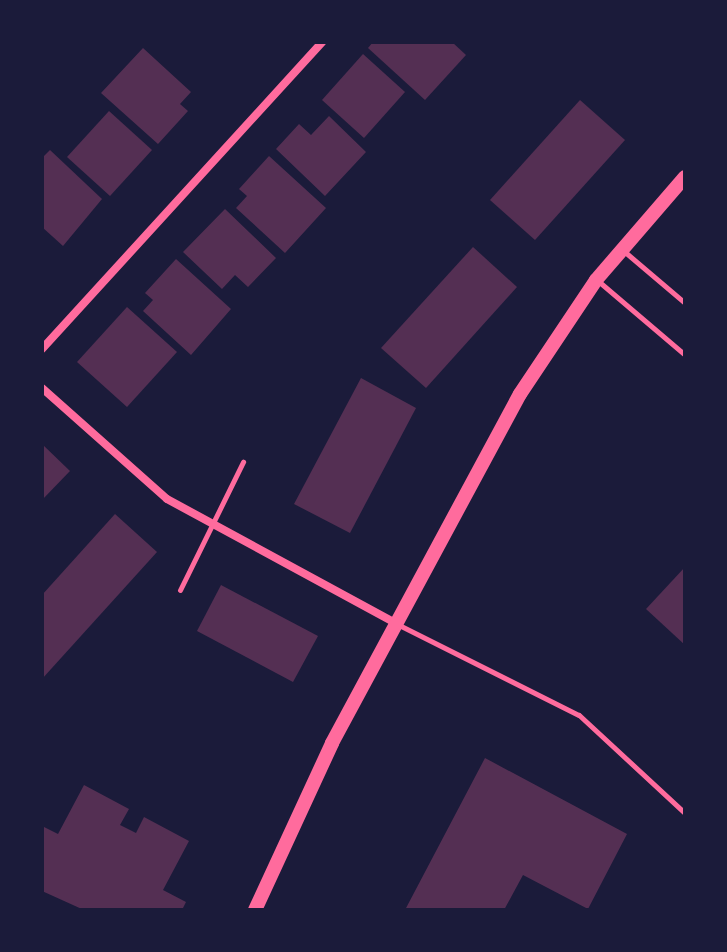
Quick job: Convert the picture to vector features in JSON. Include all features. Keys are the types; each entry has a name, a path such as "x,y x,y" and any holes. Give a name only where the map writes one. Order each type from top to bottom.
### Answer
{"street":[{"path":"42,349 322,42"},
{"path":"255,910 294,817 520,394 596,280 685,177"},
{"path":"42,388 134,473 213,526 397,624"}],"lane":[{"path":"621,248 685,303"},
{"path":"596,280 685,355"},
{"path":"180,590 243,462"},
{"path":"397,624 579,715 685,813"}],"building":[{"path":"373,42 452,42 466,55 425,100 368,48"},
{"path":"143,48 191,92 180,104 188,111 158,144 101,93"},
{"path":"363,54 405,92 364,138 322,100"},
{"path":"580,100 625,140 535,240 490,200"},
{"path":"109,111 152,150 110,196 67,157"},
{"path":"329,116 366,152 325,196 276,149 299,124 311,135"},
{"path":"50,150 102,199 63,246 42,227 42,158"},
{"path":"269,156 326,208 285,253 236,208 247,196 239,189"},
{"path":"225,209 276,258 248,287 235,275 222,289 183,252"},
{"path":"473,247 517,287 426,388 381,348"},
{"path":"176,259 231,309 191,355 143,311 153,300 145,293"},
{"path":"127,307 177,352 127,407 77,362"},
{"path":"361,378 416,408 350,533 294,504"},
{"path":"42,444 70,471 42,500"},
{"path":"115,514 157,552 42,679 42,595"},
{"path":"685,567 685,645 646,609"},
{"path":"221,585 318,636 293,682 197,631"},
{"path":"485,758 627,834 588,909 523,875 504,910 405,910"},
{"path":"84,785 129,809 120,825 136,833 144,817 189,841 163,890 186,902 182,910 84,910 42,891 42,826 58,834"}]}
